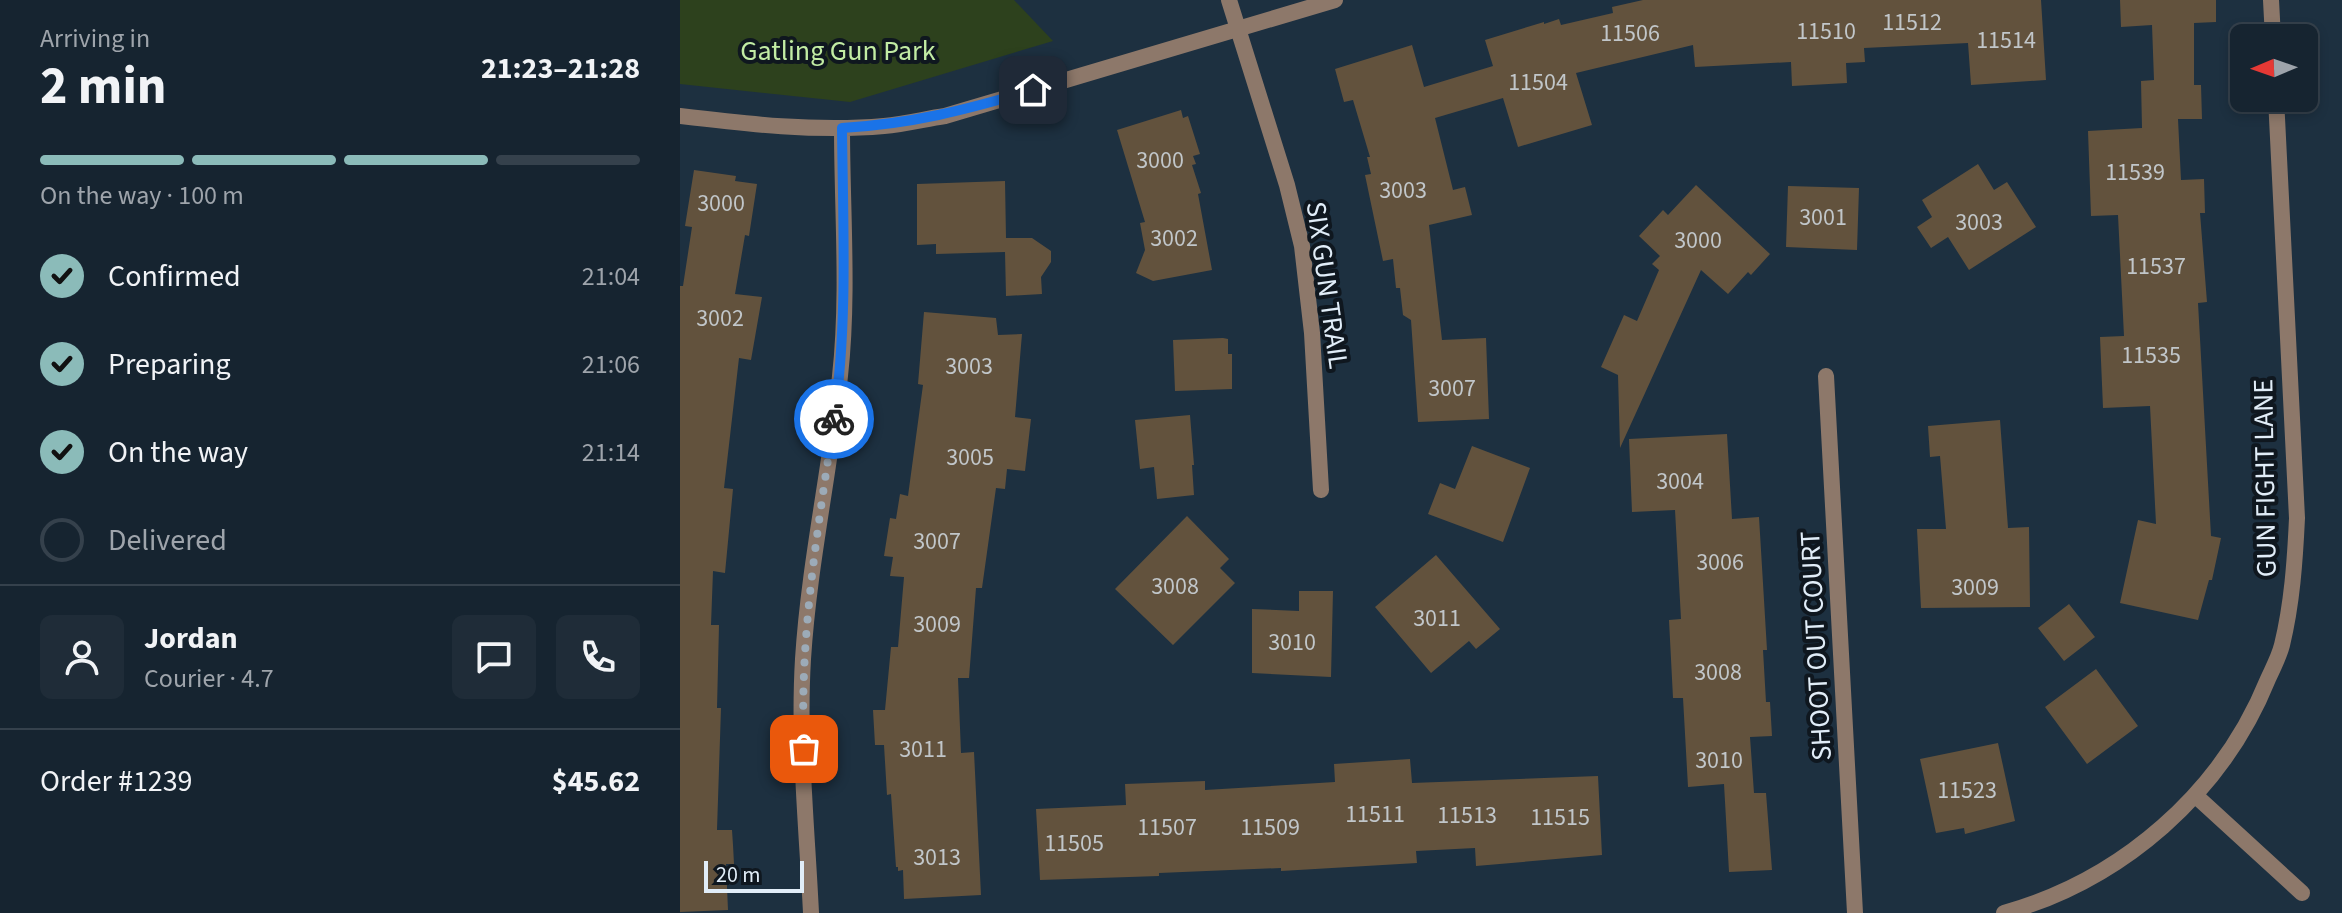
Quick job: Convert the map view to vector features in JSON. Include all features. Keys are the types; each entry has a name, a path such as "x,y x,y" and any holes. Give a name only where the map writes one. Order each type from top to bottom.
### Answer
{"street":[{"name":"SIX GUN TRAIL","path":"1229,0 1287,185 1302,246 1312,333 1321,490"},
{"path":"680,116 760,126 842,128 886,126 945,116 1335,0"},
{"path":"2271,0 2272,24"},
{"name":"GUN FIGHT LANE","path":"2004,913 2080,885 2132,851 2196,796 2232,751 2259,702 2281,647 2294,576 2297,518 2277,112"},
{"path":"811,913 802,721 803,662 809,591 840,376 843,327 842,128"},
{"name":"SHOOT OUT COURT","path":"1826,376 1855,913"},
{"path":"2196,796 2302,893"}],"green space":[{"name":"Gatling Gun Park","path":"680,0 1014,0 1053,41 850,102 680,84"}],"building":[{"path":"1643,0 2041,0 2046,80 1971,85 1968,43 1864,48 1865,62 1846,63 1847,83 1792,86 1791,62 1695,67 1693,45 1576,73 1592,125 1518,147 1503,98 1435,118 1453,190 1465,187 1472,215 1429,225 1442,340 1486,338 1489,419 1418,422 1411,320 1403,315 1393,259 1383,261 1365,175 1371,174 1367,157 1370,157 1353,100 1344,102 1335,69 1412,45 1424,87 1493,66 1485,40 1544,22 1559,19 1561,25 1613,13 1612,7"},
{"path":"2120,0 2216,0 2216,22 2194,23 2194,85 2201,85 2202,119 2178,119 2181,180 2204,179 2205,213 2200,213 2207,302 2198,303 2211,536 2221,538 2212,580 2209,580 2198,620 2120,603 2138,520 2156,524 2150,406 2103,408 2100,337 2124,336 2118,215 2091,216 2088,131 2142,128 2141,81 2154,80 2152,25 2121,27"},
{"path":"1181,110 1183,118 1188,116 1200,154 1193,156 1196,164 1192,165 1201,193 1198,194 1212,270 1153,281 1136,273 1145,250 1140,223 1145,222 1117,130"},
{"path":"1978,164 1994,190 2007,182 2036,227 1969,270 1948,237 1931,248 1917,227 1932,217 1922,200"},
{"path":"694,170 736,176 735,181 757,184 735,294 762,297 751,360 739,358 724,488 733,489 725,573 713,571 711,625 719,625 717,708 721,708 717,830 732,830 734,864 726,864 728,910 680,912 680,286 683,286 692,227 685,226"},
{"path":"1005,181 1006,238 1032,238 1051,251 1051,262 1041,277 1042,294 1006,296 1005,252 936,254 936,244 917,245 917,184"},
{"path":"1696,185 1770,254 1728,294 1701,270 1620,448 1618,375 1601,367 1624,315 1637,321 1659,270 1652,264 1660,256 1639,236 1663,210 1668,215"},
{"path":"1788,186 1859,188 1857,250 1786,247"},
{"path":"924,312 996,318 998,335 1022,334 1015,417 1031,419 1025,471 1007,469 1005,489 996,488 982,588 976,588 969,678 958,678 961,753 974,752 981,895 904,899 903,870 898,871 896,867 884,745 875,745 873,710 885,710 891,647 898,647 904,577 890,576 893,557 884,556 890,518 896,519 900,494 908,496 923,385 918,384"},
{"path":"1228,339 1228,354 1232,354 1232,389 1175,391 1173,340"},
{"path":"1190,415 1194,495 1157,499 1154,467 1140,469 1135,420"},
{"path":"2000,420 2008,528 2029,527 2030,607 1921,608 1917,529 1946,529 1940,456 1930,457 1928,426"},
{"path":"1727,434 1732,519 1759,517 1767,650 1763,650 1766,702 1770,702 1772,736 1750,737 1754,793 1766,793 1772,870 1729,872 1724,784 1688,787 1683,698 1673,698 1669,620 1681,619 1675,510 1632,512 1629,439"},
{"path":"1472,446 1530,468 1503,542 1428,514 1440,483 1455,489"},
{"path":"1187,516 1229,559 1220,568 1235,583 1173,645 1115,589"},
{"path":"1436,555 1500,629 1476,649 1469,641 1431,673 1375,607"},
{"path":"1299,591 1333,591 1331,677 1252,673 1252,609 1299,611"},
{"path":"2069,604 2095,637 2064,661 2038,628"},
{"path":"2096,669 2138,726 2087,764 2045,707"},
{"path":"1998,743 2015,821 1965,834 1964,828 1936,833 1920,759"},
{"path":"1410,759 1412,783 1598,776 1602,855 1476,866 1475,848 1416,851 1417,863 1040,880 1036,809 1126,805 1125,784 1205,781 1205,790 1335,782 1334,764"}],"way so far":[{"path":"804,749 803,662 809,591 834,419"}],"route":[{"path":"834,419 843,327 842,128 886,126 945,116 1033,90"}]}
